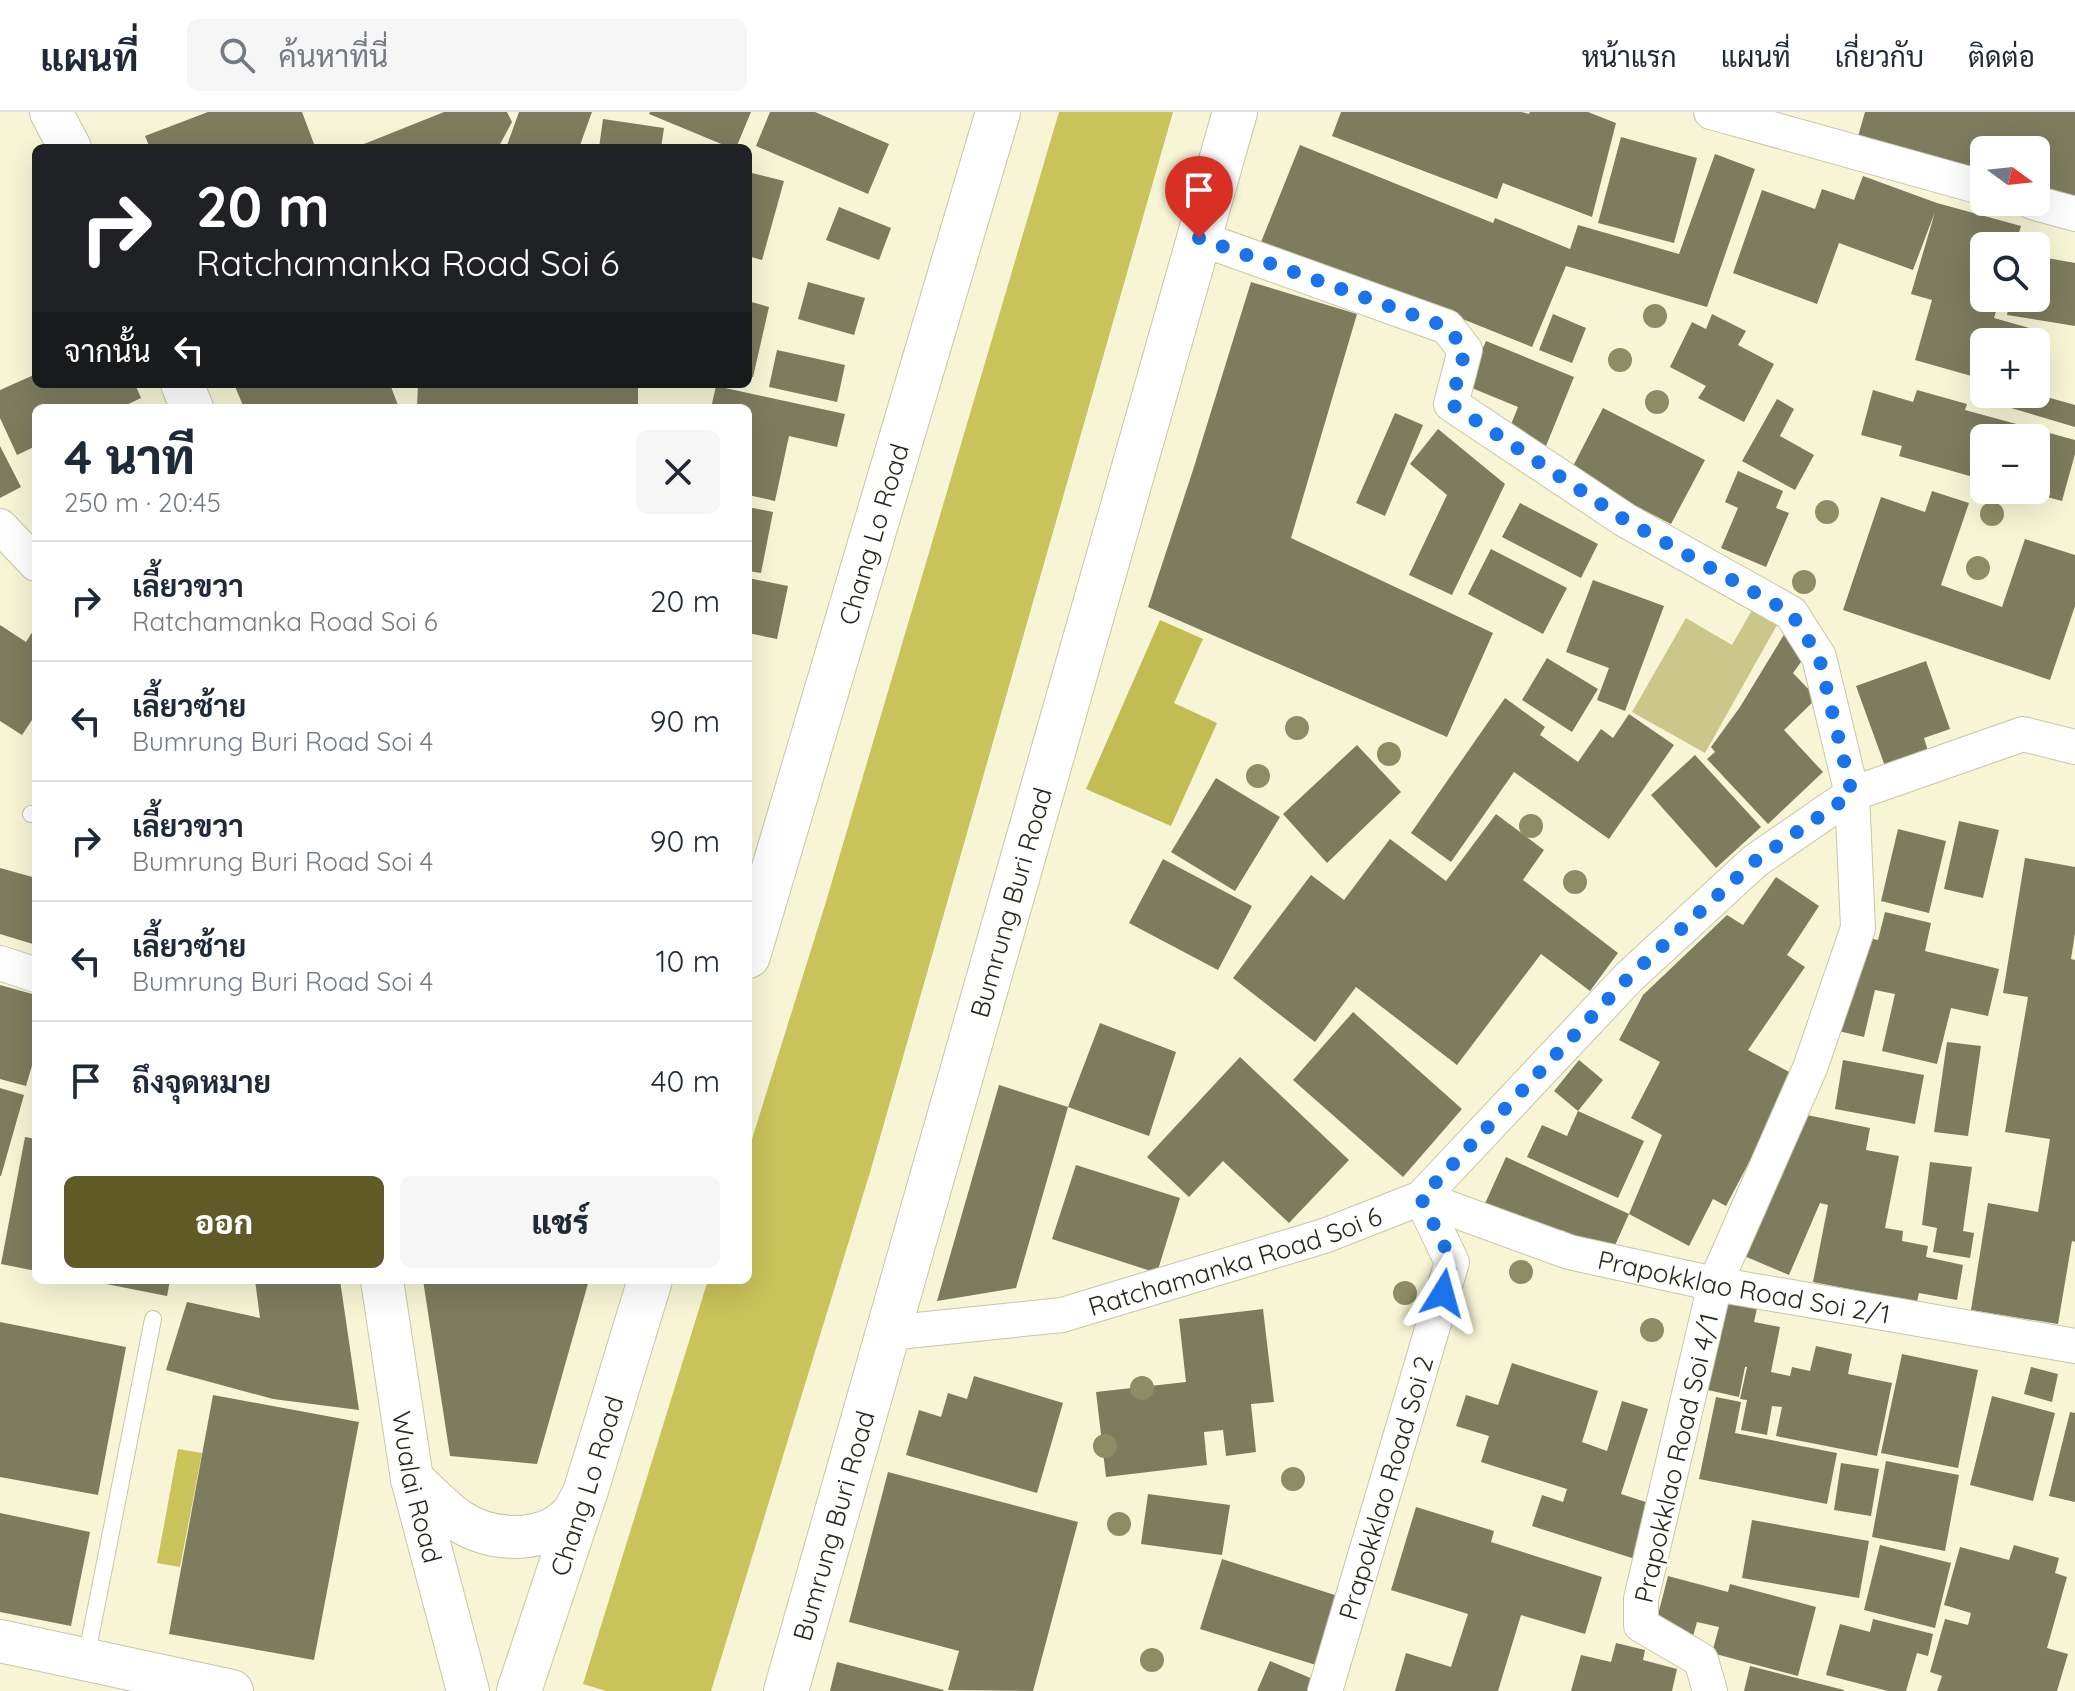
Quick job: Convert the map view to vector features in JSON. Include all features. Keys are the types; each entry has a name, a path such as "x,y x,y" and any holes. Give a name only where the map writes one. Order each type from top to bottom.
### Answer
{"main road":[{"name":"Chang Lo Road","path":"752,942 998,112"},
{"name":"Bumrung Buri Road","path":"786,1691 1235,112"},
{"name":"Chang Lo Road","path":"519,1691 586,1490 649,1284"}],"street":[{"path":"51,112 68,144"},
{"path":"1711,112 1970,184"},
{"path":"2050,207 2075,214"},
{"path":"1199,238 1447,327 1465,350 1451,404 1625,520 1791,613 1819,657 1852,794 1858,928 1810,1068 1715,1284"},
{"path":"0,526 32,560"},
{"name":"Ratchamanka Road Soi 6","path":"888,1333 1062,1315 1324,1236 1421,1198 1629,977 1755,861 1852,794 2023,734 2075,745"},
{"path":"0,963 32,974"},
{"name":"Prapokklao Road Soi 2/1","path":"1421,1198 1569,1252 1715,1284 2075,1346"},
{"name":"Prapokklao Road Soi 2","path":"1325,1691 1452,1262 1421,1198"},
{"name":"Wualai Road","path":"383,1284 412,1479 468,1691"},
{"name":"Prapokklao Road Soi 4/1","path":"1710,1691 1701,1660 1641,1625 1641,1599 1715,1284"},
{"path":"412,1479 459,1521 492,1536 526,1537 546,1531 569,1517 586,1490"},
{"path":"0,1641 232,1691"}],"lane":[{"path":"86,1661 153,1319"}],"shaded area":[{"path":"1059,112 1173,112 871,1169 711,1691 606,1691 583,1684 707,1284 752,1284 752,1139 825,905"},
{"path":"1752,610 1777,625 1705,753 1632,712 1686,618 1732,645"},
{"path":"1160,620 1203,639 1174,703 1217,723 1171,826 1086,789"},
{"path":"178,1449 202,1453 180,1567 157,1563"}],"building":[{"path":"208,112 302,112 314,144 148,144 145,136"},
{"path":"444,112 507,112 512,122 500,144 364,144"},
{"path":"519,112 592,112 580,144 507,144"},
{"path":"751,112 738,144 721,144 649,114"},
{"path":"770,112 815,112 889,144 868,194 756,146"},
{"path":"1341,112 1588,112 1616,123 1592,217 1503,183 1497,199 1332,136"},
{"path":"1865,112 2075,112 2075,206 2050,201 2050,136 1970,136 1970,180 1857,140"},
{"path":"603,119 664,128 662,144 600,144"},
{"path":"1621,137 1697,158 1674,243 1598,223"},
{"path":"1300,145 1493,223 1495,218 1570,249 1578,225 1679,254 1715,154 1755,169 1707,307 1566,266 1532,347 1455,316 1259,247"},
{"path":"752,173 784,181 762,260 752,257"},
{"path":"1863,176 1970,212 1970,216 1984,216 2021,226 2019,232 1970,232 1970,312 1996,312 1994,318 2029,328 1970,328 1970,376 1915,360 1932,300 1911,294 1935,212 1913,270 1839,243 1817,304 1733,273 1762,190 1815,209 1822,189 1854,200"},
{"path":"839,207 891,228 879,260 826,240"},
{"path":"2050,259 2075,263 2075,326 2007,315 2008,312 2050,312"},
{"path":"808,282 865,298 854,335 798,319"},
{"path":"1251,282 1357,314 1291,538 1493,633 1447,737 1148,607"},
{"path":"752,302 769,307 752,377"},
{"path":"1553,314 1586,328 1572,363 1539,350"},
{"path":"1712,314 1746,331 1738,345 1774,364 1744,422 1698,398 1706,386 1670,367 1692,322 1706,329"},
{"path":"1486,341 1574,377 1544,451 1506,437 1518,407 1467,386"},
{"path":"777,350 845,365 837,402 769,387"},
{"path":"32,376 32,388 137,388 141,398 128,404 32,404 32,448 17,455 0,418 0,390"},
{"path":"236,388 392,388 398,404 242,404"},
{"path":"418,388 638,388 638,404 417,404"},
{"path":"716,388 725,388 845,414 837,447 789,436 775,501 752,496 752,404 712,404"},
{"path":"1873,390 1913,402 1917,390 1967,404 1965,410 2016,424 1970,424 1970,476 1899,456 1902,446 1861,435"},
{"path":"2050,398 2075,405 2075,427 2011,408 2050,408"},
{"path":"1777,399 1794,409 1780,436 1814,455 1795,490 1742,461"},
{"path":"1603,408 1705,460 1671,524 1570,472"},
{"path":"1395,413 1423,425 1385,516 1356,503"},
{"path":"1438,429 1505,484 1452,595 1409,575 1447,495 1410,464"},
{"path":"2050,433 2075,440 2075,454 2062,501 2050,498"},
{"path":"0,446 21,487 0,498"},
{"path":"1738,471 1783,491 1776,508 1789,513 1766,567 1721,548 1738,508 1725,502"},
{"path":"1932,491 1969,503 1941,585 2002,607 2025,539 2075,555 2075,606 2050,680 1843,610 1881,497 1925,512"},
{"path":"1520,503 1598,544 1581,578 1502,537"},
{"path":"752,508 773,512 761,573 752,572"},
{"path":"1491,549 1567,588 1543,634 1468,594"},
{"path":"752,579 788,586 777,639 752,634"},
{"path":"1593,580 1664,606 1625,711 1597,700 1609,668 1566,652"},
{"path":"0,625 26,642 32,632 32,720 22,735 0,721"},
{"path":"1785,633 1806,655 1793,673 1817,698 1784,730 1823,772 1768,824 1707,759 1715,752 1711,747 1740,707"},
{"path":"1547,658 1598,689 1572,732 1522,700"},
{"path":"1926,661 1950,729 1924,738 1929,754 1886,769 1856,686"},
{"path":"1505,698 1545,727 1540,735 1578,762 1601,729 1613,738 1629,714 1674,745 1609,839 1514,772 1451,862 1411,833"},
{"path":"1357,745 1401,792 1327,863 1283,814"},
{"path":"1695,755 1761,827 1716,868 1651,795"},
{"path":"1216,778 1280,817 1235,891 1171,852"},
{"path":"1496,814 1544,850 1523,880 1618,953 1590,991 1541,954 1457,1065 1356,987 1315,1042 1233,978 1311,875 1344,900 1390,839 1446,881"},
{"path":"1959,821 1999,830 1983,898 1944,889"},
{"path":"1898,829 1946,841 1929,913 1881,901"},
{"path":"2025,858 2075,867 2075,933 2071,959 2075,960 2075,1242 2072,1241 2058,1324 1971,1310 1988,1203 2038,1212 2050,1139 2005,1132 2028,997 2003,993"},
{"path":"1163,859 1252,906 1218,970 1129,923"},
{"path":"0,868 32,877 32,944 0,934"},
{"path":"1776,877 1819,906 1787,955 1805,967 1748,1050 1795,1075 1726,1206 1713,1199 1689,1246 1629,1214 1662,1135 1631,1118 1660,1062 1619,1040 1643,995 1727,915 1743,925"},
{"path":"1885,912 1931,923 1925,951 1999,969 1988,1016 1951,1008 1937,1064 1882,1051 1895,994 1875,990 1864,1037 1834,1030 1864,937 1878,940"},
{"path":"0,985 32,994 32,1066 26,1086 0,1079"},
{"path":"1353,1012 1462,1109 1403,1177 1293,1080"},
{"path":"1100,1023 1176,1052 1149,1136 1068,1107"},
{"path":"1947,1042 1981,1046 1968,1136 1934,1132"},
{"path":"1240,1057 1349,1160 1289,1223 1223,1161 1189,1197 1147,1157"},
{"path":"1579,1060 1603,1080 1578,1111 1554,1091"},
{"path":"1843,1060 1924,1075 1915,1124 1835,1109"},
{"path":"999,1085 1068,1107 1016,1288 937,1301"},
{"path":"0,1088 24,1095 1,1176 0,1176"},
{"path":"1578,1111 1644,1141 1618,1198 1527,1157 1542,1125 1567,1136"},
{"path":"1802,1114 1870,1128 1866,1150 1899,1156 1885,1228 1903,1231 1902,1241 1928,1246 1926,1257 1963,1265 1957,1300 1919,1293 1917,1302 1813,1282 1828,1205 1820,1203 1789,1275 1742,1255"},
{"path":"25,1137 32,1138 32,1270 1,1264"},
{"path":"1506,1157 1629,1214 1612,1252 1562,1230 1556,1243 1483,1208"},
{"path":"1930,1162 1972,1167 1963,1231 1974,1233 1970,1258 1933,1252 1937,1228 1922,1225"},
{"path":"1076,1165 1180,1198 1157,1273 1052,1239"},
{"path":"106,1284 169,1284 167,1296"},
{"path":"256,1284 341,1284 359,1410 273,1399 166,1370 187,1302 260,1318"},
{"path":"424,1284 588,1284 537,1464 450,1456"},
{"path":"1729,1298 1758,1304 1754,1322 1780,1327 1771,1372 1790,1376 1792,1367 1810,1371 1816,1346 1852,1354 1848,1374 1892,1383 1877,1456 1776,1436 1782,1407 1772,1406 1767,1435 1741,1430 1747,1400 1740,1399 1747,1367 1739,1397 1699,1388 1715,1308 1726,1310"},
{"path":"1263,1309 1274,1402 1251,1404 1256,1452 1226,1456 1223,1430 1204,1432 1207,1465 1106,1477 1096,1392 1186,1382 1179,1319"},
{"path":"0,1322 126,1347 98,1495 0,1477"},
{"path":"1902,1354 1978,1370 1958,1468 1881,1453"},
{"path":"1512,1363 1598,1391 1582,1442 1607,1451 1622,1401 1648,1409 1621,1494 1652,1504 1635,1559 1532,1526 1542,1495 1563,1502 1567,1489 1481,1462 1489,1436 1456,1426 1466,1395 1498,1405"},
{"path":"2031,1367 2058,1374 2052,1402 2024,1394"},
{"path":"974,1376 1063,1403 1037,1493 906,1455 919,1410 941,1417 948,1393 967,1399"},
{"path":"213,1395 359,1422 314,1660 169,1634"},
{"path":"1992,1396 2055,1413 2033,1501 1970,1485"},
{"path":"1716,1397 1741,1402 1735,1433 1837,1453 1827,1504 1699,1479"},
{"path":"2070,1412 2075,1413 2075,1502 2049,1496"},
{"path":"1886,1461 1959,1475 1945,1551 1872,1537"},
{"path":"1841,1463 1879,1469 1871,1516 1834,1510"},
{"path":"888,1472 1078,1522 1033,1691 948,1690 959,1651 849,1622"},
{"path":"1148,1494 1230,1505 1222,1555 1141,1544"},
{"path":"1416,1507 1494,1531 1491,1542 1602,1577 1585,1634 1521,1615 1498,1691 1395,1691 1406,1653 1451,1667 1468,1614 1391,1590"},
{"path":"0,1513 90,1532 71,1626 0,1612"},
{"path":"1752,1520 1869,1541 1859,1598 1742,1578"},
{"path":"1880,1545 1951,1563 1935,1628 1864,1610"},
{"path":"2014,1545 2059,1558 2055,1573 2067,1577 2047,1648 2068,1654 2057,1691 1937,1691 1942,1676 1930,1672 1945,1619 1968,1625 1971,1613 1944,1605 1960,1547 2009,1560"},
{"path":"1222,1559 1338,1596 1316,1665 1200,1629"},
{"path":"1668,1576 1728,1592 1730,1584 1816,1607 1798,1676 1712,1653 1719,1627 1697,1622 1692,1640 1654,1630"},
{"path":"1873,1619 1933,1634 1928,1656 1917,1653 1906,1691 1888,1691 1826,1675 1840,1624 1870,1632"},
{"path":"1616,1643 1645,1650 1643,1660 1677,1669 1672,1691 1571,1691 1581,1655 1611,1662"},
{"path":"1270,1661 1320,1682 1316,1691 1257,1691"},
{"path":"837,1662 944,1690 830,1691"},
{"path":"1750,1666 1844,1690 1844,1691 1744,1691"}],"route":[{"path":"1199,238 1447,327 1465,350 1451,404 1625,520 1791,613 1819,657 1852,794 1755,861 1629,977 1421,1198 1452,1262 1443,1293"}]}
